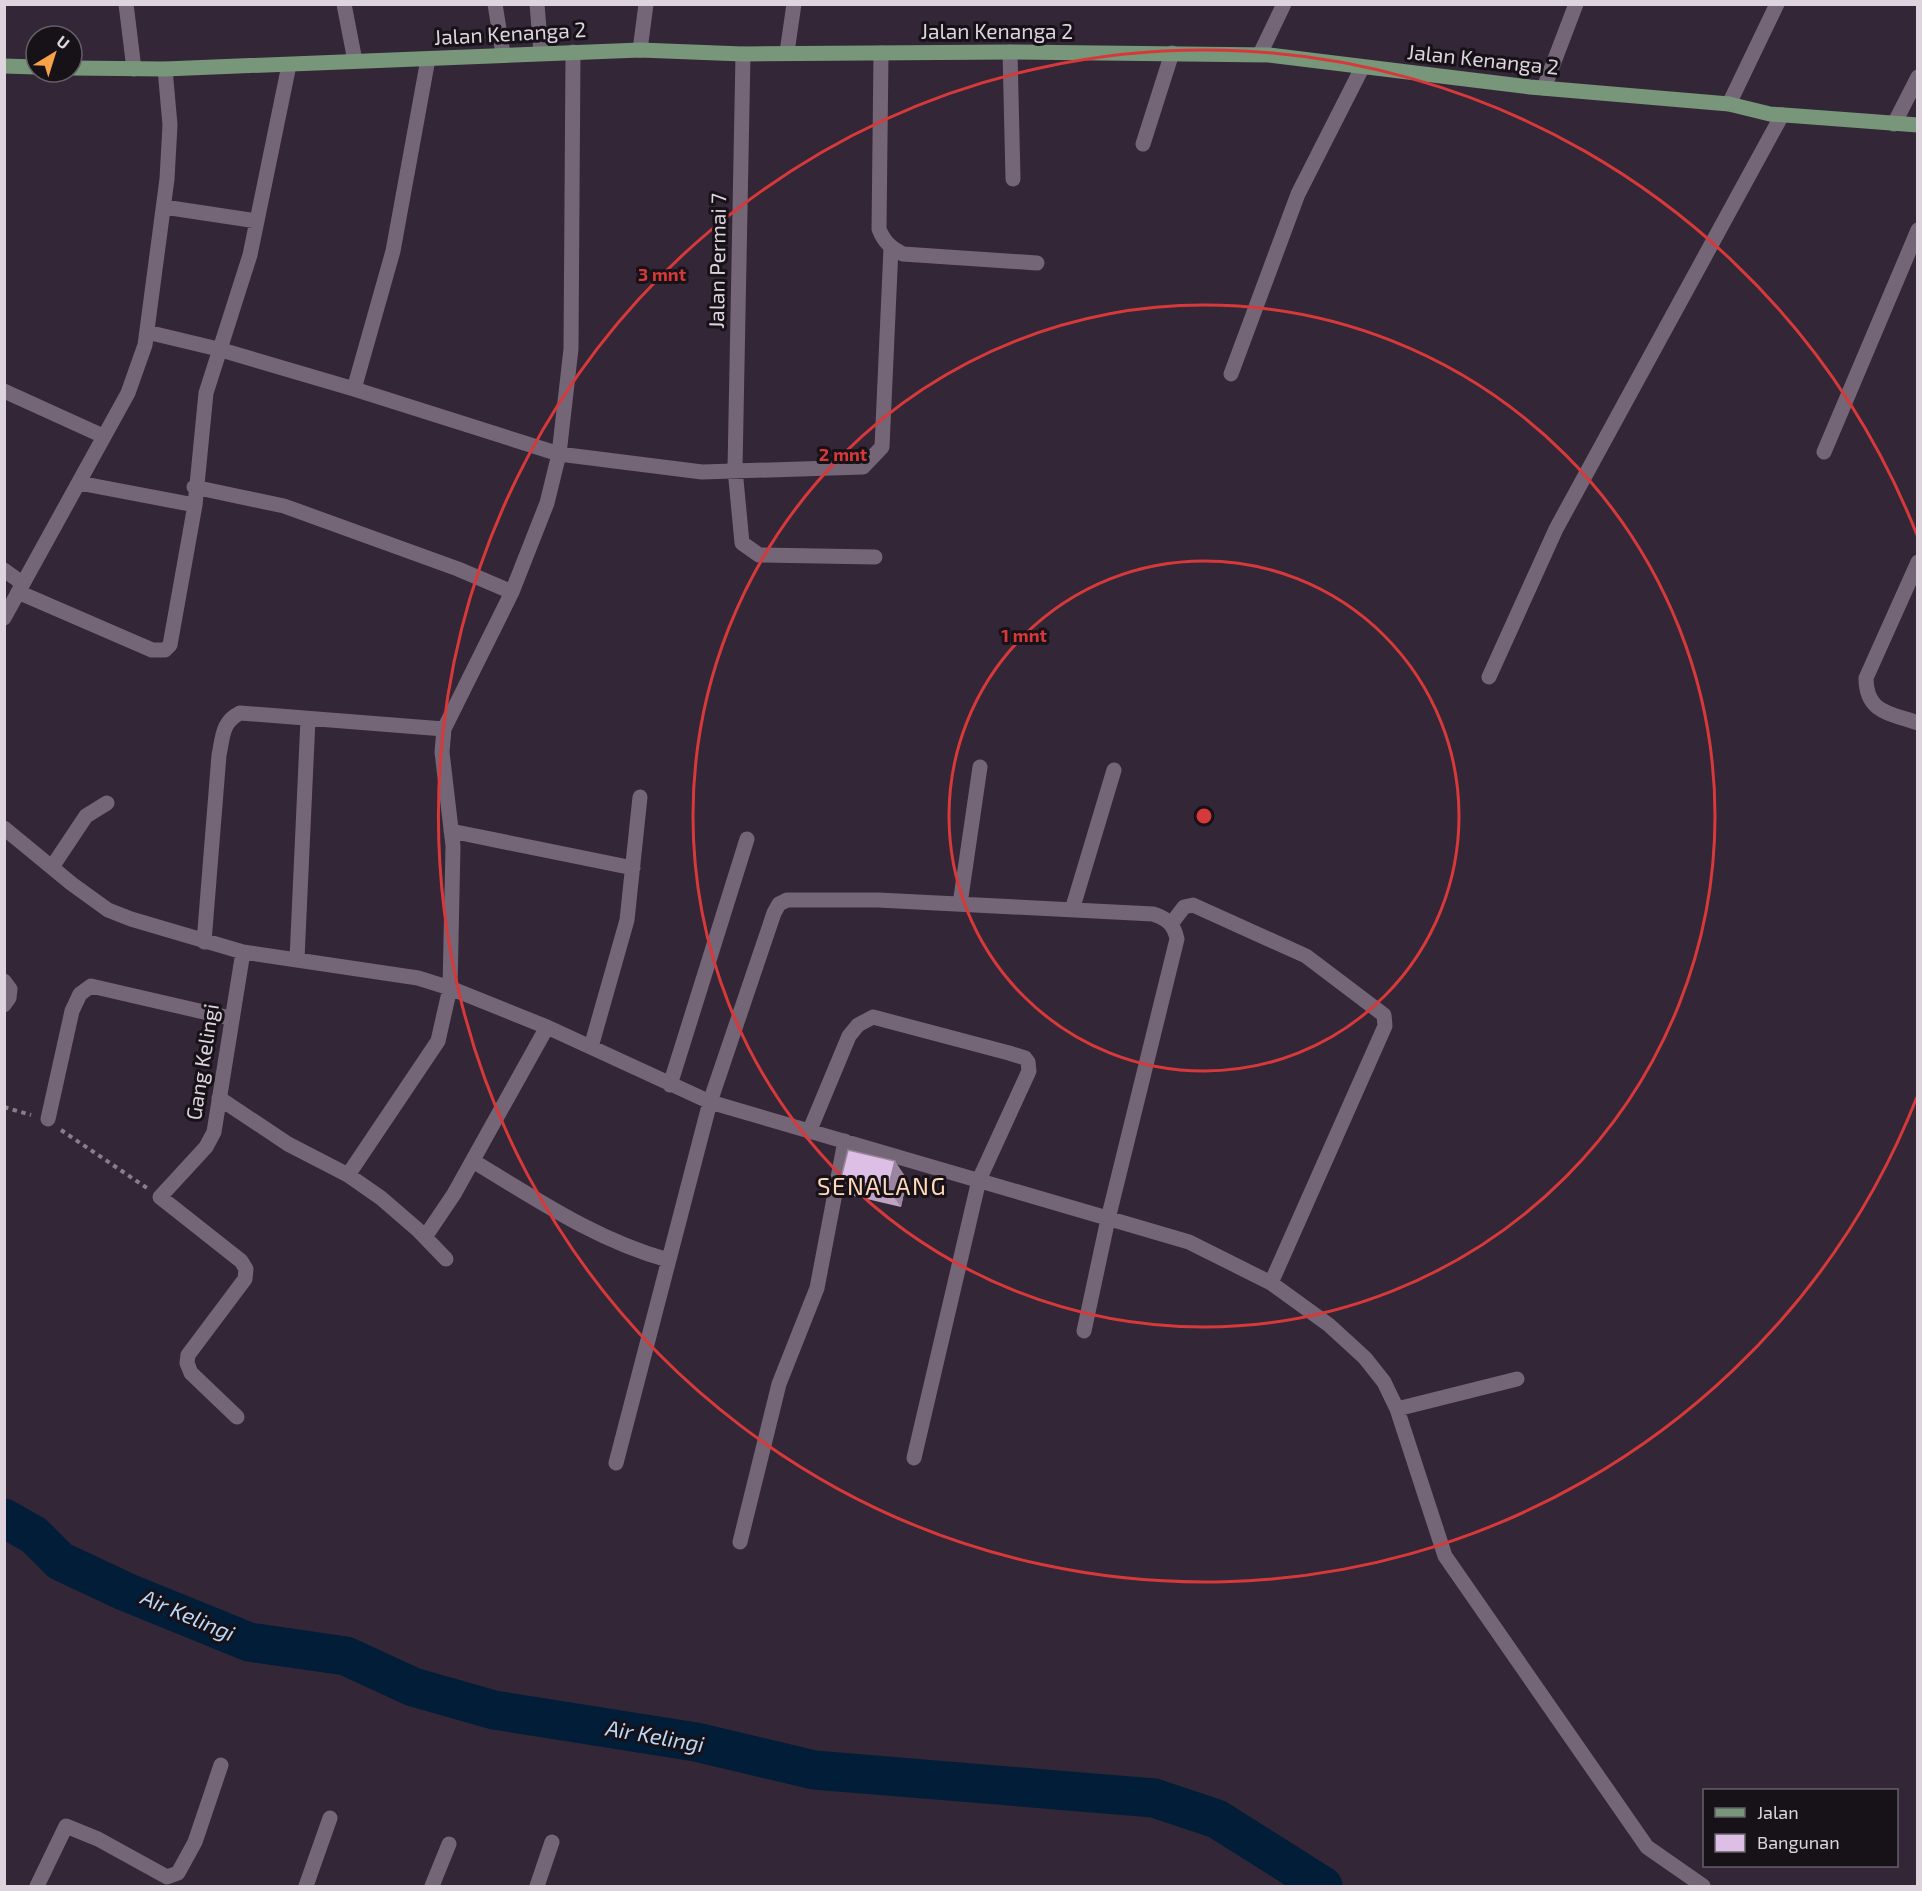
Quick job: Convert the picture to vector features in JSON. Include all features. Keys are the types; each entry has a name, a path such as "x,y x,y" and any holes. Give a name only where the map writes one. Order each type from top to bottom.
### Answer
{"main road":[{"name":"Jalan Kenanga 2","path":"84,68 165,69 288,65 503,54 640,50 743,54 787,52 1260,54 1544,88 1729,104 1782,115 1917,125"},
{"path":"4,66 24,67"}],"street":[{"path":"126,4 134,69"},
{"path":"344,4 355,61"},
{"path":"495,4 503,54"},
{"path":"537,4 541,53"},
{"path":"640,50 646,4"},
{"path":"787,52 794,4"},
{"path":"1260,54 1284,4"},
{"path":"1544,88 1576,4"},
{"path":"1729,104 1777,4"},
{"path":"348,1175 438,1041 450,988 452,831 442,752 444,729 512,592 548,503 560,454 571,349 573,52"},
{"path":"1010,52 1013,179"},
{"path":"880,53 879,229 891,248 903,254 1037,263"},
{"path":"1143,144 1172,53"},
{"name":"Jalan Permai 7","path":"743,54 735,469 742,543 759,555 875,557"},
{"path":"354,389 393,251 428,59"},
{"path":"4,570 20,588 152,650 165,650 170,645 195,505 194,487 201,421 218,349 247,264 288,65"},
{"path":"1231,374 1298,194 1362,68"},
{"path":"4,618 128,393 147,332 164,207 170,125 165,69"},
{"path":"1894,124 1917,77"},
{"path":"1489,677 1556,529 1782,115"},
{"path":"164,207 257,221"},
{"path":"1824,452 1917,230"},
{"path":"147,332 218,349 354,389 560,454 702,472 735,469 863,467 882,447 891,248"},
{"path":"4,391 103,436"},
{"path":"79,483 195,505"},
{"path":"194,487 284,506 458,569 512,592"},
{"path":"1917,563 1866,678 1868,701 1877,708 1917,723"},
{"path":"204,942 219,754 225,725 240,713 444,729"},
{"path":"297,959 308,719"},
{"path":"960,904 980,767"},
{"path":"1072,910 1114,770"},
{"path":"591,1047 625,931 640,797"},
{"path":"52,867 86,816 107,803"},
{"path":"4,828 108,910 204,942 243,952 418,978 450,988 547,1027 710,1102 1188,1242 1271,1283 1329,1325 1365,1358 1384,1382 1397,1409 1445,1556 1647,1847 1703,1887"},
{"path":"452,831 633,868"},
{"path":"670,1085 747,839"},
{"path":"616,1463 710,1102 779,904 795,899 960,904 1153,914 1163,917 1171,924 1177,939 1108,1219 1084,1331"},
{"path":"1171,924 1184,907 1193,905 1306,956 1384,1015 1385,1026 1271,1283"},
{"name":"Gang Kelingi","path":"160,1197 206,1147 214,1131 230,1018 243,952"},
{"path":"4,981 10,989 9,998 4,1005"},
{"path":"48,1119 72,1011 80,994 91,986 230,1018"},
{"path":"809,1132 849,1036 858,1025 873,1017 1009,1053 1025,1058 1028,1062 1029,1071 980,1180 914,1458"},
{"path":"425,1237 454,1194 547,1027"},
{"path":"219,1098 288,1144 348,1175 381,1198 446,1259"},
{"path":"740,1542 779,1384 817,1288 845,1141"},
{"path":"473,1161 583,1227 635,1251 668,1260"},
{"path":"160,1197 241,1261 246,1269 245,1278 188,1355 187,1363 191,1373 237,1417"},
{"path":"1397,1409 1517,1379"},
{"path":"37,1887 66,1826 98,1839 167,1877 178,1873 195,1842 221,1765"},
{"path":"306,1887 330,1818"},
{"path":"537,1887 552,1842"},
{"path":"432,1887 449,1844"}],"path":[{"path":"4,1107 48,1119 160,1197"}],"building":[{"path":"848,1150 895,1161 888,1189 841,1178"}],"waterway":[{"name":"Air Kelingi","path":"4,1518 34,1535 60,1561 126,1592 249,1642 346,1656 413,1687 494,1710 696,1742 814,1770 1154,1798 1217,1819 1323,1886"}],"district":[{"name":"SENALANG","path":"882,1187"}]}
